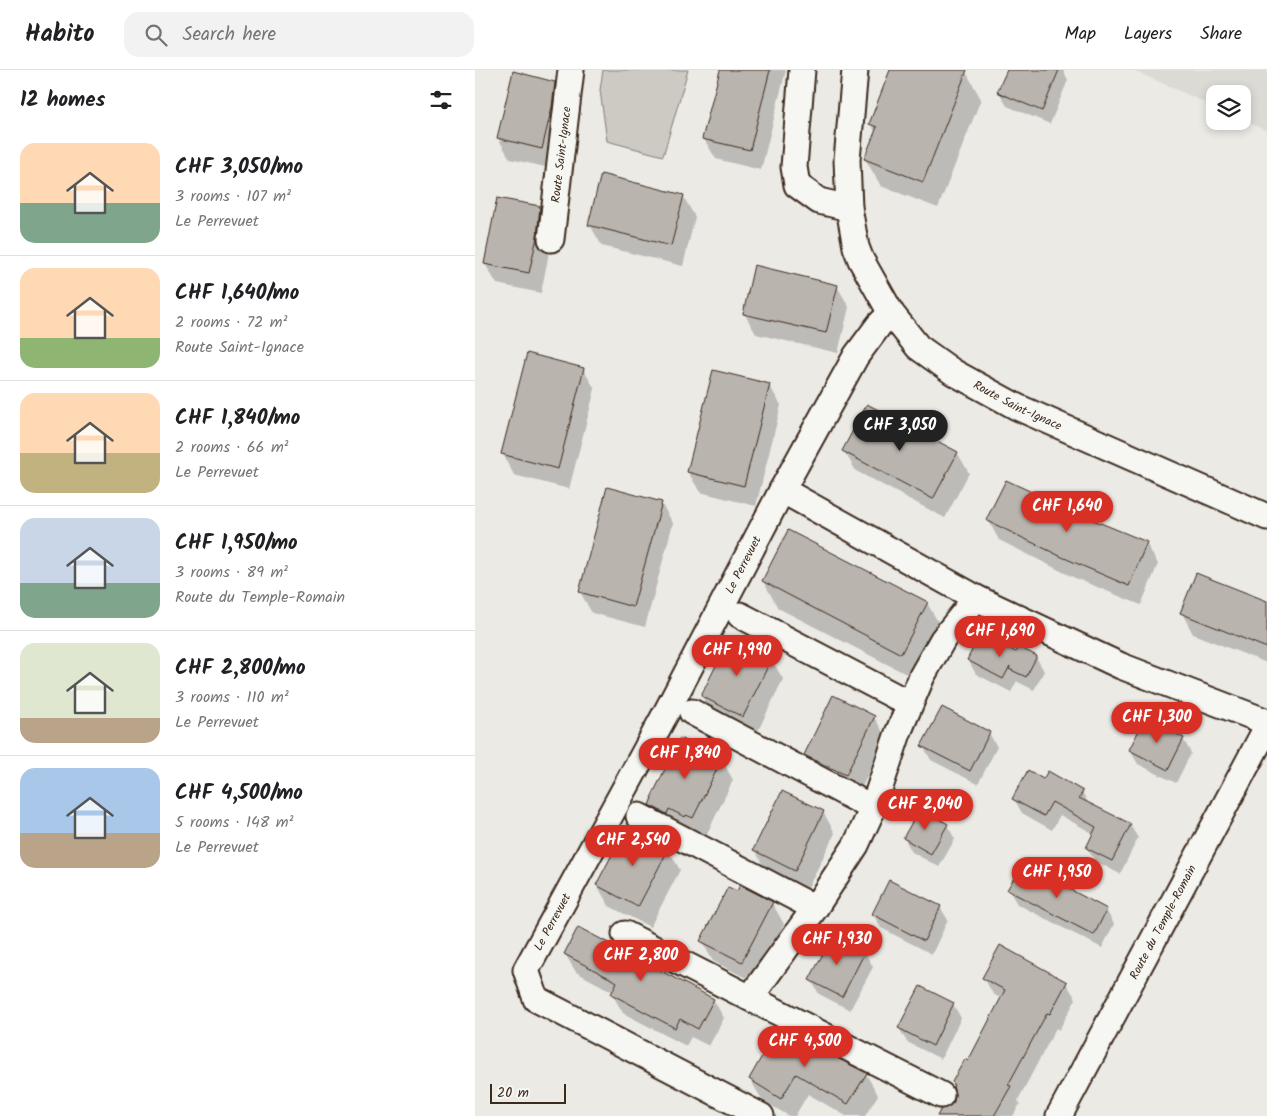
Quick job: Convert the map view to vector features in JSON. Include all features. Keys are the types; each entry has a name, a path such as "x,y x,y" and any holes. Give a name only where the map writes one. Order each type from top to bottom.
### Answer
{"street":[{"name":"Route Saint-Ignace","path":"551,239 571,70"},
{"path":"802,70 794,167 797,185 819,201 849,208"},
{"name":"Route Saint-Ignace","path":"855,70 847,160 849,208 856,247 861,260 891,313 918,347 953,372 1017,407 1267,517"},
{"name":"Le Perrevuet","path":"761,1116 536,998 526,970 657,728 782,490 856,356 879,324 891,313"},
{"path":"782,490 976,598 1121,666 1267,722"},
{"path":"750,998 815,908 856,845 873,808 898,733 922,676 943,639 976,598"},
{"path":"739,616 910,704"},
{"path":"692,712 873,808"},
{"name":"Route du Temple-Romain","path":"1059,1116 1267,727"},
{"path":"639,816 815,908"},
{"path":"625,934 941,1095"}],"shaded area":[{"path":"603,70 688,70 663,156 607,141 600,90"},
{"path":"1133,70 1267,70 1267,131 1251,124 1251,85 1206,85 1206,103"}],"building":[{"path":"720,70 770,70 750,150 702,139"},
{"path":"890,70 967,70 923,182 864,159 877,127 869,124"},
{"path":"1007,70 1059,70 1042,111 997,92"},
{"path":"513,71 555,82 552,107 542,149 497,138"},
{"path":"601,174 684,195 671,246 588,225"},
{"path":"497,198 540,206 537,237 529,273 484,264"},
{"path":"754,265 838,285 826,333 743,314"},
{"path":"527,353 584,368 558,469 501,454"},
{"path":"713,370 770,384 744,486 687,472"},
{"path":"867,404 958,452 933,499 842,451"},
{"path":"1006,480 1081,515 1147,542 1129,586 1062,557 986,520"},
{"path":"607,487 662,502 633,607 579,592"},
{"path":"788,530 928,602 901,654 762,581"},
{"path":"1196,573 1267,601 1267,648 1180,613"},
{"path":"980,634 1016,652 1019,647 1037,656 1026,677 1009,669 1010,666 1003,679 967,660"},
{"path":"730,637 772,658 743,717 701,696"},
{"path":"833,695 875,716 846,775 804,755"},
{"path":"942,707 990,732 970,771 921,746"},
{"path":"1145,718 1184,738 1168,770 1129,750"},
{"path":"680,738 722,759 693,818 686,815 685,817 669,809 667,814 649,805"},
{"path":"1028,770 1043,779 1048,771 1083,791 1079,798 1131,824 1112,861 1086,848 1096,827 1052,802 1044,816 1012,799"},
{"path":"782,791 824,811 795,871 753,850"},
{"path":"920,808 948,824 931,854 903,838"},
{"path":"636,831 669,848 638,907 596,885 624,832 633,836"},
{"path":"1022,864 1107,909 1094,935 1007,890"},
{"path":"889,880 941,906 924,941 872,914"},
{"path":"740,885 773,902 742,962 700,941 728,887 737,891"},
{"path":"578,927 714,999 698,1029 680,1019 675,1028 611,994 617,982 564,954"},
{"path":"833,935 865,952 842,997 809,980"},
{"path":"1000,945 1067,982 1050,1014 1047,1013 1008,1085 1011,1086 994,1116 937,1116 941,1109 948,1107 954,1102 954,1084 952,1082 965,1059 968,1061 1005,990 982,978"},
{"path":"920,986 954,1003 933,1046 898,1028"},
{"path":"778,1028 867,1073 848,1104 796,1074 781,1099 749,1079"}]}
